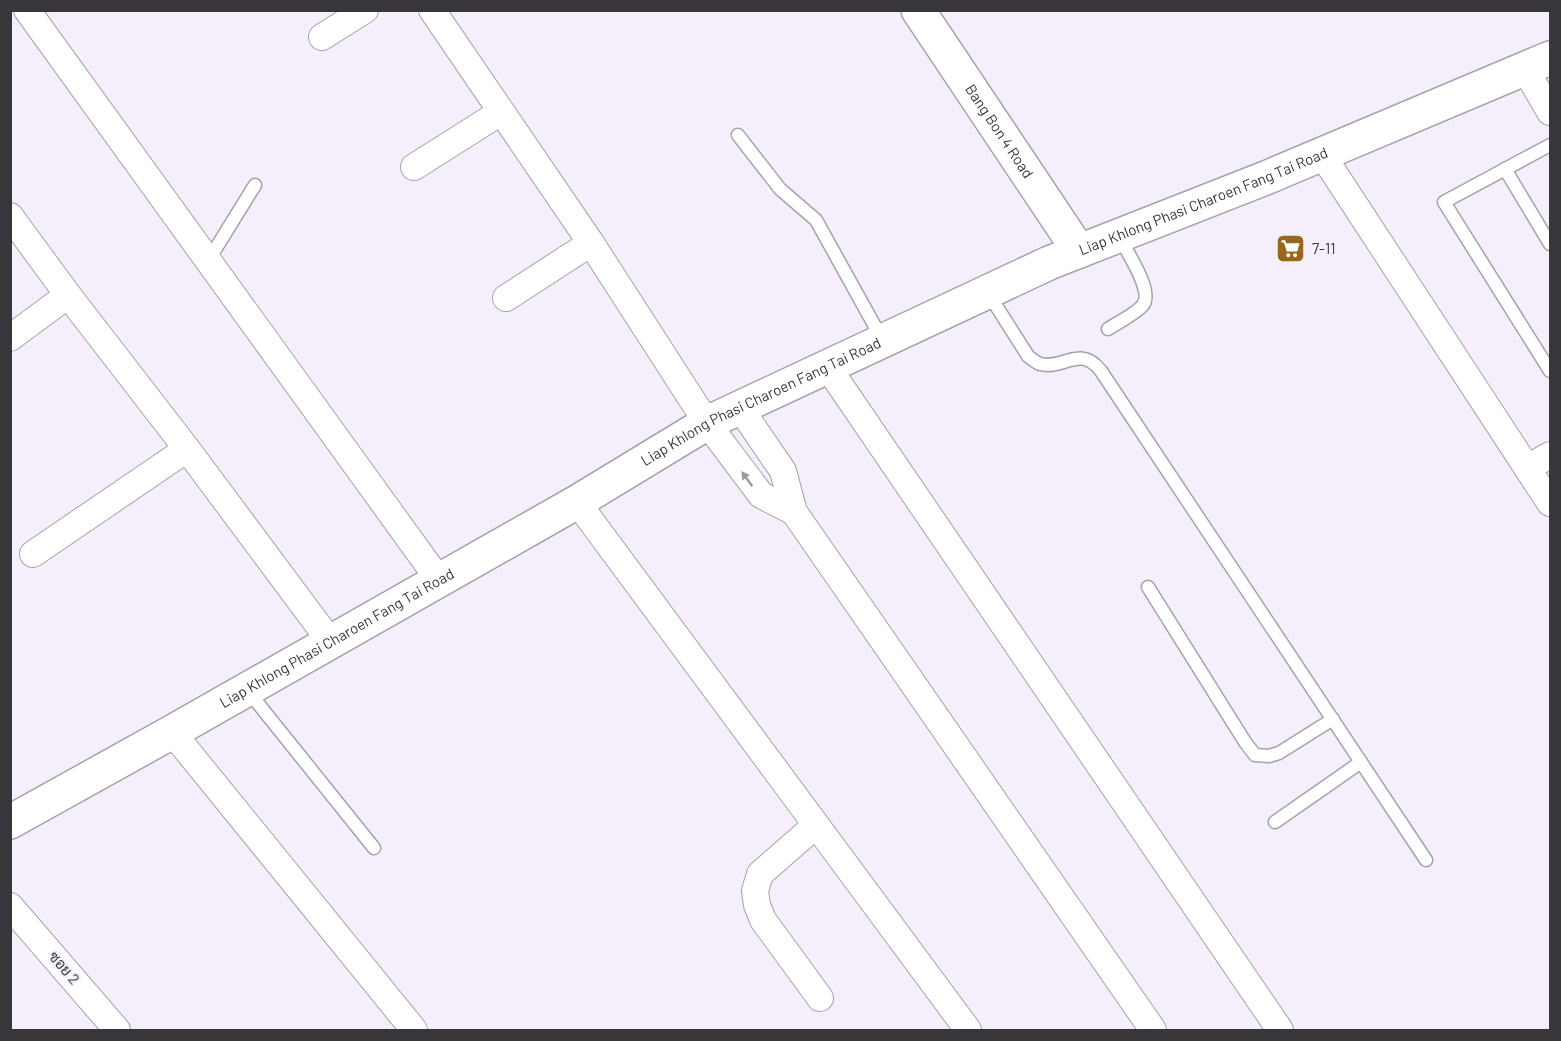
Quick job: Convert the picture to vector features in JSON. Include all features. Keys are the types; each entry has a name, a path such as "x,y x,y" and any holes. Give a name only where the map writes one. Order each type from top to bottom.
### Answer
{"street":[{"path":"27,10 439,580"},
{"path":"322,37 365,10"},
{"path":"432,10 591,243 707,423 760,495 794,512"},
{"name":"Bang Bon 4 Road","path":"918,10 1079,251"},
{"path":"1538,63 1551,112"},
{"name":"Liap Khlong Phasi Charoen Fang Tai Road","path":"11,822 578,502 707,423 987,291 1079,251 1259,181 1538,63"},
{"path":"414,167 501,112"},
{"path":"1321,153 1551,504"},
{"path":"10,216 68,295 187,448 330,641"},
{"path":"506,298 591,243"},
{"path":"10,338 68,295"},
{"path":"827,366 1280,1030"},
{"path":"740,408 783,471 794,512 1153,1030"},
{"path":"33,554 187,448"},
{"path":"1527,468 1551,455"},
{"path":"578,502 968,1030"},
{"path":"172,732 414,1030"},
{"path":"816,825 760,874 755,891 763,920 820,998"},
{"name":"ซอย 2","path":"10,906 117,1030"}],"lane":[{"path":"738,135 780,189 816,220 882,340"},
{"path":"1551,145 1444,202 1551,371"},
{"path":"1505,169 1551,244"},
{"path":"207,262 255,185"},
{"path":"1108,329 1143,306 1145,299 1145,286 1118,235"},
{"path":"987,291 1028,356 1036,362 1043,365 1082,358 1095,364 1426,860"},
{"path":"1148,587 1255,755 1269,756 1279,753 1333,720"},
{"path":"247,690 374,848"},
{"path":"1275,822 1361,762"}],"place":[{"name":"7-11","path":"1291,249"}]}
